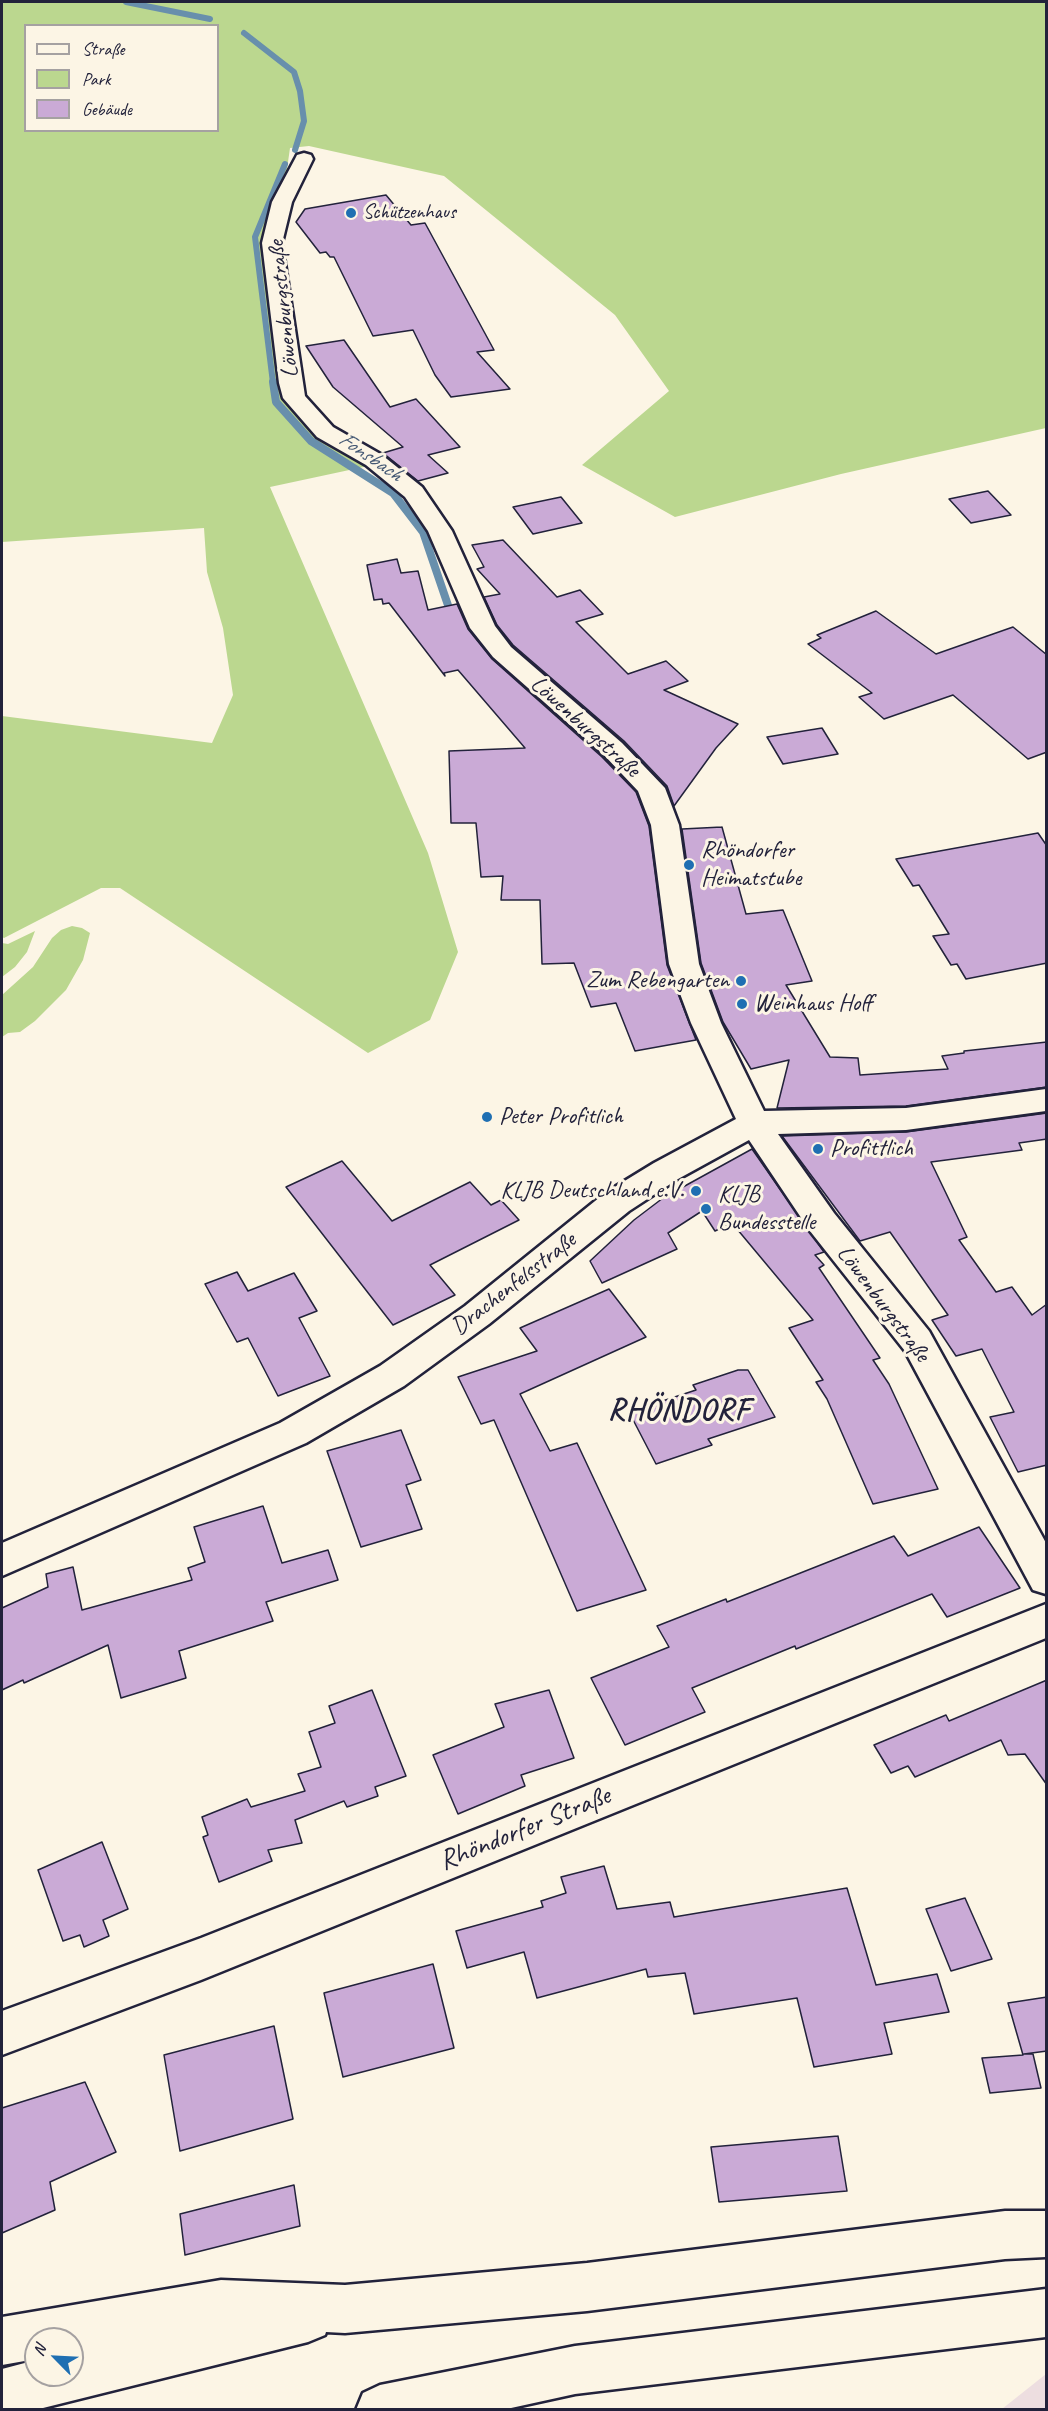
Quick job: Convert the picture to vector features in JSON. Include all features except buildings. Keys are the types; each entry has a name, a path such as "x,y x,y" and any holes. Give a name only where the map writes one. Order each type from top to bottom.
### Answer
{"main road":[{"name":"Löwenburgstraße","path":"304,159 282,202 272,243 290,383 294,398 325,432 374,460 414,492 440,531 483,628 502,652 613,749 651,788 665,825 684,964 706,1023 754,1123 822,1222 917,1341 1047,1578"},
{"name":"Drachenfelsstraße","path":"2,1560 293,1433 393,1376 477,1315 617,1202 666,1171 754,1123 906,1119 1047,1100"},
{"name":"Rhöndorfer Straße","path":"2,2033 201,1959 1047,1621"},
{"path":"2,2341 221,2304 345,2309 587,2288 1005,2235 1047,2234"},
{"path":"2,2393 345,2309"},
{"path":"380,2409 575,2370 1023,2314 1047,2313"}],"shaded area":[{"path":"1046,2374 1046,2409 1002,2409"}],"green space":[{"path":"2,2 1046,2 1046,428 841,474 675,517 582,465 669,391 615,315 444,176 309,146 290,148 286,176 270,202 261,256 271,296 274,348 286,400 320,439 368,466 270,487 428,853 458,952 430,1020 368,1053 120,888 101,888 2,937 2,716 212,743 233,695 223,628 207,572 204,528 2,542"},
{"path":"72,926 90,933 83,960 66,990 35,1021 20,1032 8,1033 2,1037 2,995 33,967 52,938 61,930"},
{"path":"35,931 27,952 15,967 2,977 2,943 8,944"}],"waterway":[{"path":"126,2 210,19"},
{"name":"Fonsbach","path":"244,33 294,72 300,91 304,121 295,150"},
{"name":"Fonsbach","path":"273,383 255,237 285,164"},
{"name":"Fonsbach","path":"273,382 276,402 311,441 393,493 423,532 452,617"},
{"name":"Fonsbach","path":"468,635 513,674"},
{"name":"Fonsbach","path":"588,739 607,761"}],"place":[{"name":"Schützenhaus","path":"351,213"},
{"name":"Rhöndorfer Heimatstube","path":"689,865"},
{"name":"Zum Rebengarten","path":"741,981"},
{"name":"Weinhaus Hoff","path":"742,1004"},
{"name":"Peter Profitlich","path":"487,1117"},
{"name":"Profittlich","path":"818,1149"},
{"name":"KLJB Deutschland e.V.","path":"696,1191"},
{"name":"KLJB Bundesstelle","path":"706,1209"}],"district":[{"name":"RHÖNDORF","path":"679,1411"}]}
